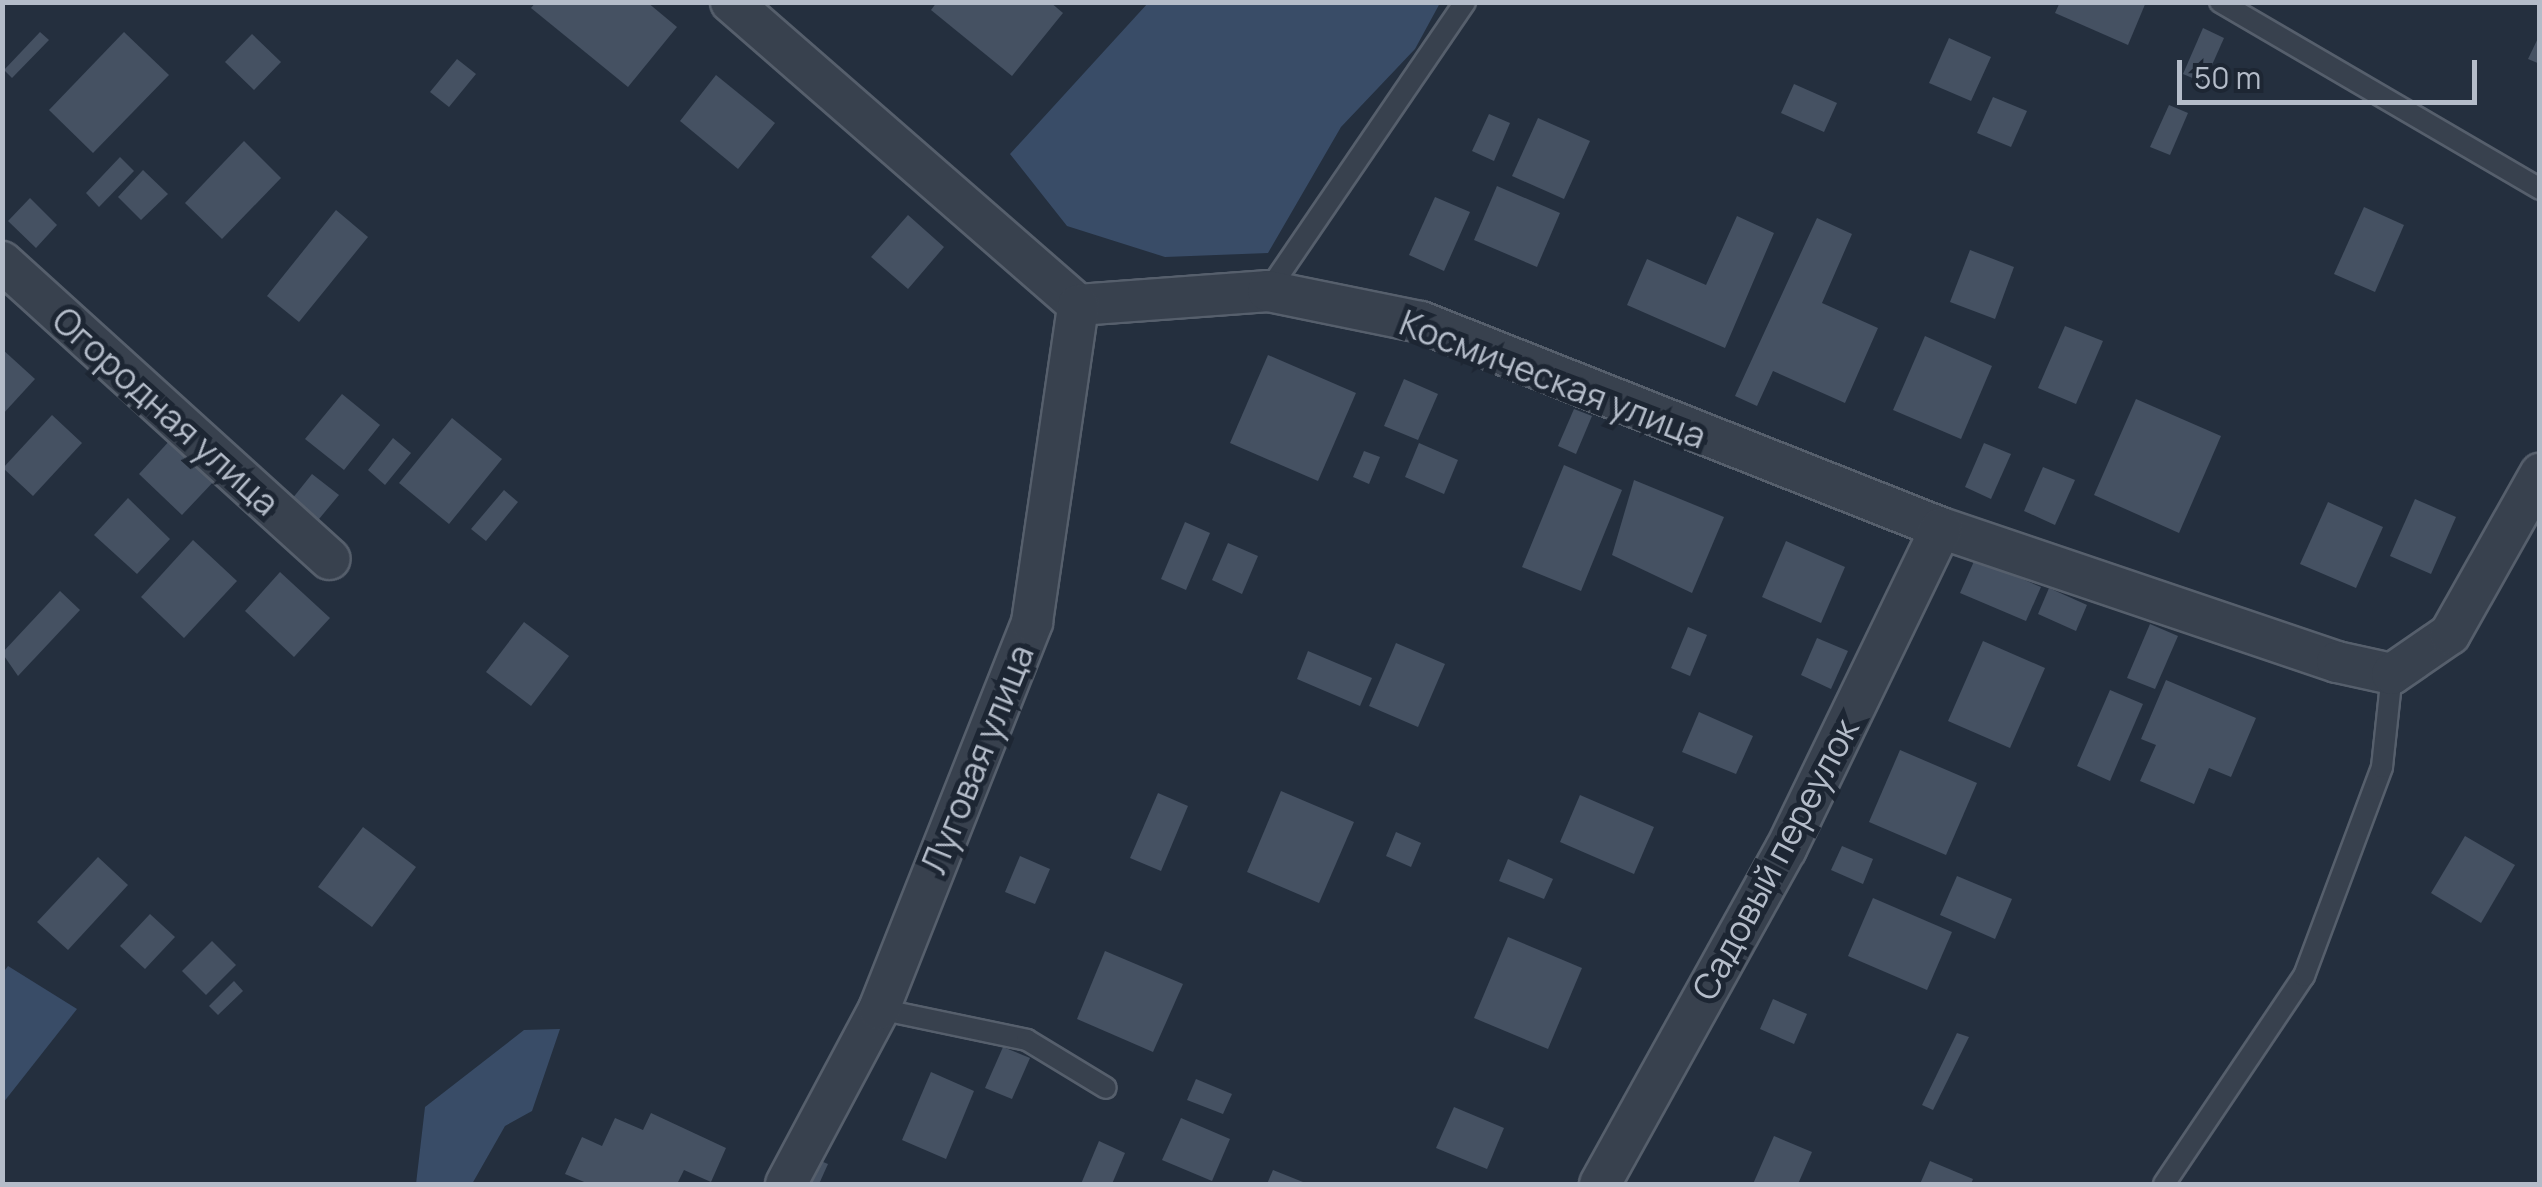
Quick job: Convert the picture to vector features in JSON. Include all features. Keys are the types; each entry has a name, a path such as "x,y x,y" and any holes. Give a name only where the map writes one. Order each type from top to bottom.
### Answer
{"street":[{"path":"731,2 1078,305"},
{"name":"Огородная улица","path":"2,262 329,559"},
{"name":"Космическая улица","path":"1078,305 1268,291 1421,322 1941,528 2392,674"},
{"name":"Луговая улица","path":"786,1184 879,1009 1032,622 1078,305"},
{"path":"2392,674 2450,634 2540,474"},
{"name":"Садовый переулок","path":"1600,1184 1786,850 1941,528"}],"lane":[{"path":"1268,291 1464,2"},
{"path":"2220,2 2540,189"},
{"path":"2164,1184 2304,976 2382,767 2392,674"},
{"path":"879,1009 1028,1040 1106,1088"}],"water":[{"path":"1148,2 1440,3 1415,49 1341,127 1268,253 1165,257 1067,226 1010,154"},
{"path":"8,966 77,1009 3,1103 2,974"},
{"path":"560,1029 532,1111 505,1126 472,1184 416,1184 425,1107 524,1030"}],"building":[{"path":"536,2 647,2 677,27 628,87 531,8"},
{"path":"937,2 1050,2 1063,13 1012,76 931,10"},
{"path":"2060,2 2146,2 2128,45 2055,13"},
{"path":"2203,28 2224,38 2204,83 2183,74"},
{"path":"40,32 49,40 12,78 4,70"},
{"path":"124,32 169,75 93,153 49,110"},
{"path":"252,34 281,62 254,90 225,62"},
{"path":"2540,34 2540,64 2528,59"},
{"path":"1949,38 1991,57 1971,101 1929,83"},
{"path":"457,59 476,74 449,107 430,92"},
{"path":"716,75 775,123 738,169 680,121"},
{"path":"1794,84 1837,103 1824,132 1781,113"},
{"path":"1993,97 2027,111 2011,147 1977,133"},
{"path":"2169,105 2188,113 2170,155 2150,147"},
{"path":"1489,114 1510,123 1494,161 1472,151"},
{"path":"1538,118 1590,141 1564,199 1512,176"},
{"path":"244,141 281,178 222,239 185,203"},
{"path":"120,157 134,171 99,207 86,193"},
{"path":"143,170 168,194 141,220 118,197"},
{"path":"1497,186 1560,213 1537,267 1474,240"},
{"path":"1435,197 1470,212 1444,271 1409,255"},
{"path":"30,198 57,225 36,248 8,221"},
{"path":"2364,207 2404,225 2375,292 2334,274"},
{"path":"336,210 368,237 299,322 267,296"},
{"path":"908,215 944,247 908,289 871,257"},
{"path":"1737,216 1774,233 1725,348 1627,305 1647,259 1706,285"},
{"path":"1817,218 1852,234 1822,303 1878,328 1845,403 1773,371 1757,406 1735,396"},
{"path":"1970,250 2014,267 1995,319 1950,302"},
{"path":"2065,326 2103,341 2076,404 2038,388"},
{"path":"1925,336 1992,366 1961,439 1893,410"},
{"path":"2,349 35,379 2,415"},
{"path":"1268,355 1356,393 1318,481 1230,443"},
{"path":"1404,379 1438,394 1418,440 1384,426"},
{"path":"342,394 380,425 344,470 305,439"},
{"path":"2136,399 2221,436 2179,533 2094,495"},
{"path":"1574,409 1592,416 1576,454 1558,446"},
{"path":"52,415 82,443 33,496 3,468"},
{"path":"452,418 502,459 449,524 399,483"},
{"path":"172,438 216,479 182,515 139,474"},
{"path":"393,438 411,453 385,485 368,470"},
{"path":"1419,443 1458,460 1444,494 1405,477"},
{"path":"1984,443 2011,454 1991,499 1965,487"},
{"path":"1364,451 1380,457 1369,484 1353,477"},
{"path":"1564,465 1622,490 1581,591 1522,567"},
{"path":"2043,467 2075,480 2055,525 2024,511"},
{"path":"312,474 339,495 314,525 288,504"},
{"path":"1634,480 1724,517 1692,593 1612,555"},
{"path":"504,490 518,502 486,541 471,529"},
{"path":"128,498 170,539 137,574 94,535"},
{"path":"2415,499 2456,517 2431,574 2390,556"},
{"path":"2328,502 2383,527 2356,588 2300,564"},
{"path":"1185,522 1210,533 1186,590 1161,579"},
{"path":"193,540 237,581 184,638 141,597"},
{"path":"1786,541 1845,567 1821,623 1762,597"},
{"path":"1228,543 1258,556 1242,594 1212,580"},
{"path":"1975,559 2041,587 2026,621 1960,593"},
{"path":"280,572 330,618 294,657 245,611"},
{"path":"2049,588 2087,605 2076,631 2038,614"},
{"path":"60,591 80,610 18,676 2,653"},
{"path":"524,622 569,656 531,706 486,672"},
{"path":"2150,624 2178,636 2155,689 2127,678"},
{"path":"1688,627 1707,635 1690,676 1671,668"},
{"path":"1817,638 1848,651 1831,689 1801,675"},
{"path":"1983,641 2045,668 2010,748 1948,721"},
{"path":"1396,643 1445,664 1418,727 1369,706"},
{"path":"1308,651 1372,678 1360,706 1297,679"},
{"path":"2166,680 2256,718 2231,777 2209,768 2194,804 2140,781 2156,745 2141,739"},
{"path":"2110,690 2143,704 2110,781 2077,766"},
{"path":"1699,712 1753,736 1736,774 1682,752"},
{"path":"1900,750 1977,783 1946,855 1869,822"},
{"path":"1281,791 1354,822 1319,903 1247,872"},
{"path":"1158,793 1188,806 1161,871 1130,858"},
{"path":"1580,795 1654,827 1634,874 1560,842"},
{"path":"363,827 416,867 372,927 318,887"},
{"path":"1396,832 1421,843 1411,867 1386,856"},
{"path":"2465,836 2515,865 2481,923 2431,893"},
{"path":"1842,846 1873,859 1863,884 1831,870"},
{"path":"1020,856 1050,869 1035,904 1005,892"},
{"path":"98,857 128,885 68,950 37,922"},
{"path":"1508,859 1553,879 1544,899 1499,881"},
{"path":"1957,876 2012,899 1995,939 1940,915"},
{"path":"1873,898 1952,932 1927,990 1848,956"},
{"path":"150,914 175,937 145,969 120,946"},
{"path":"1508,937 1582,968 1548,1049 1474,1018"},
{"path":"212,941 236,965 206,995 182,971"},
{"path":"1105,951 1183,984 1153,1052 1077,1019"},
{"path":"234,981 243,991 218,1015 209,1006"},
{"path":"1773,999 1807,1014 1794,1044 1760,1029"},
{"path":"1957,1033 1969,1037 1933,1110 1922,1105"},
{"path":"1003,1047 1030,1058 1012,1099 985,1088"},
{"path":"931,1072 974,1091 946,1159 902,1140"},
{"path":"1196,1079 1232,1094 1223,1114 1187,1100"},
{"path":"1454,1107 1504,1128 1487,1169 1436,1148"},
{"path":"651,1113 726,1148 711,1182 684,1170 677,1184 589,1184 565,1174 582,1137 602,1146 615,1118 643,1130"},
{"path":"1181,1118 1230,1139 1212,1181 1162,1160"},
{"path":"1774,1136 1812,1152 1798,1184 1753,1184"},
{"path":"1099,1141 1125,1153 1112,1184 1081,1184"},
{"path":"811,1157 828,1164 819,1184 800,1184"},
{"path":"1930,1161 1973,1179 1971,1184 1920,1184"},
{"path":"1273,1170 1308,1184 1267,1184"}]}
